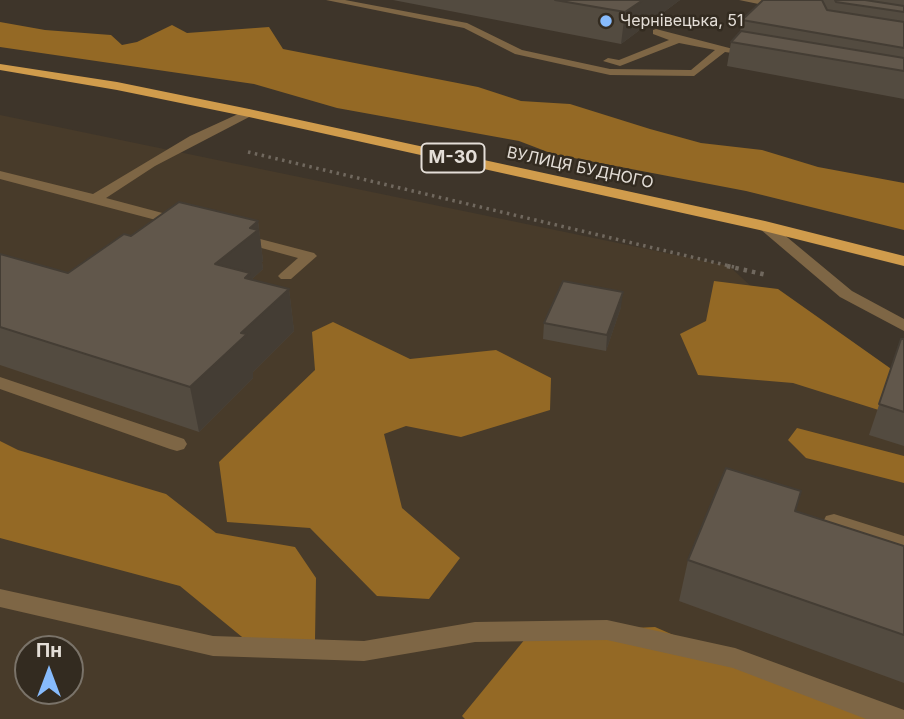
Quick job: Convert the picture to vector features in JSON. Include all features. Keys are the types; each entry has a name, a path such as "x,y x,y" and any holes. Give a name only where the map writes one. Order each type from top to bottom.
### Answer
{"highway":[{"name":"ВУЛИЦЯ БУДНОГО","path":"0,67 117,86 249,113 765,226 904,261"}],"street":[{"path":"331,0 467,26 519,52 610,72 694,73 723,48"},
{"path":"744,0 793,8"},
{"path":"656,33 678,40 747,53"},
{"path":"504,45 620,64 678,40"},
{"path":"95,199 194,139 249,113"},
{"path":"0,175 188,224"},
{"path":"765,226 846,294 904,326"},
{"path":"229,235 309,256 286,276"},
{"path":"0,383 177,444"},
{"path":"834,522 904,544"},
{"path":"0,598 214,646 364,652 475,632 607,630 735,658 897,719"}],"path":[{"path":"194,139 778,278"}],"shaded area":[{"path":"0,22 45,30 111,35 122,45 137,42 172,25 187,33 269,27 283,49 478,87 521,101 570,104 701,143 762,150 818,167 904,183 904,230 746,191 553,154 519,141 337,108 254,84 0,47"},
{"path":"0,115 729,266 904,427 904,719 0,719"},
{"path":"714,281 778,289 904,378 885,412 793,383 698,375 680,334 706,321"},
{"path":"333,322 410,359 496,350 551,378 550,410 461,437 406,426 384,434 402,508 460,558 429,599 377,596 310,528 227,522 219,462 315,370 312,332"},
{"path":"797,428 904,456 904,483 806,458 788,440"},
{"path":"0,441 18,450 166,494 216,533 295,547 316,578 315,640 253,646 180,586 0,538"},
{"path":"655,627 830,703 888,719 465,719 462,716 530,633"}],"building":[{"path":"555,0 643,0 625,12"},
{"path":"763,0 822,0 827,10 904,22 904,48 742,20"},
{"path":"835,0 865,0 904,6 904,12 836,2"},
{"path":"741,31 904,58 904,71 731,42"},
{"path":"179,202 258,221 250,228 258,230 215,264 250,273 245,278 289,289 241,333 247,334 190,387 0,327 0,254 68,273 124,234 131,236"},
{"path":"563,281 623,292 607,335 544,323"},
{"path":"901,339 904,339 904,412 879,404"},
{"path":"726,468 801,491 795,511 904,546 904,635 688,560"}],"place":[{"name":"Чернівецька, 51","path":"606,21"}]}
